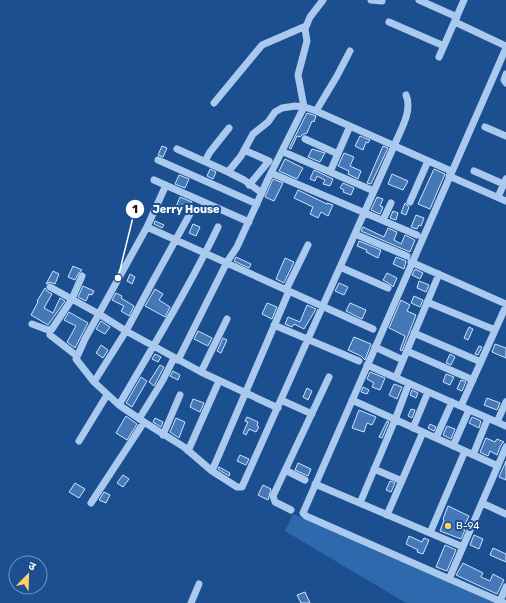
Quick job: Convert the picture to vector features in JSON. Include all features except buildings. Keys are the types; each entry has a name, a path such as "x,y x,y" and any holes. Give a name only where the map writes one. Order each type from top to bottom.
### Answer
{"street":[{"path":"91,503 141,421 176,359 227,262 237,247 271,173 304,107 298,76 307,41 306,26 310,17 323,0"},
{"path":"371,0 382,1"},
{"path":"419,0 506,47 374,347 303,514 502,602 506,587"},
{"path":"439,58 464,0"},
{"path":"389,22 444,46"},
{"path":"214,103 262,45 306,26"},
{"path":"316,111 337,76 350,50"},
{"path":"506,74 504,80 506,83"},
{"path":"166,185 147,227 77,356 77,361 94,382 119,405 141,421 180,444 212,471 237,487 242,487 394,146 406,114 408,103 406,95"},
{"path":"228,172 240,158 253,134 268,122 275,112 289,106 304,107 428,161 450,174 506,201"},
{"path":"330,172 350,126"},
{"path":"485,126 506,136"},
{"path":"205,161 210,152 229,128"},
{"path":"306,139 338,154"},
{"path":"177,148 228,172 262,193"},
{"path":"244,150 269,161 249,185"},
{"path":"286,153 374,191"},
{"path":"158,160 257,204"},
{"path":"410,202 428,161"},
{"path":"474,171 505,183 498,197"},
{"path":"271,173 417,235"},
{"path":"154,180 249,222"},
{"path":"383,220 391,203"},
{"path":"94,382 126,331 191,212"},
{"path":"147,227 373,329"},
{"path":"119,405 206,253 218,227"},
{"path":"355,234 407,256"},
{"path":"212,471 274,325 287,290 308,245"},
{"path":"412,262 506,305 461,406"},
{"path":"340,267 388,288"},
{"path":"396,377 439,274"},
{"path":"32,324 51,330 72,299 82,276"},
{"path":"50,287 176,359 245,394 278,408"},
{"path":"427,302 495,330"},
{"path":"201,372 227,319"},
{"path":"274,325 359,361"},
{"path":"414,333 481,362"},
{"path":"50,335 77,356"},
{"path":"374,347 403,360"},
{"path":"407,351 473,380"},
{"path":"367,365 506,426"},
{"path":"291,510 275,502 273,498 329,377"},
{"path":"188,451 219,381"},
{"path":"360,503 409,383"},
{"path":"413,428 428,392"},
{"path":"79,441 107,395"},
{"path":"163,435 180,395"},
{"path":"281,400 312,414"},
{"path":"352,400 498,466"},
{"path":"436,438 452,402"},
{"path":"497,422 506,402"},
{"path":"453,446 469,410"},
{"path":"473,454 488,418"},
{"path":"388,515 423,432"},
{"path":"430,533 465,451"},
{"path":"449,578 505,452"},
{"path":"374,469 402,482"},
{"path":"286,470 305,480"},
{"path":"315,484 463,547"},
{"path":"482,503 506,514"},
{"path":"190,603 199,584"}],"shaded area":[{"path":"293,514 498,603 406,603 285,531"}],"place":[{"name":"Jerry House","path":"118,278"},
{"name":"B-94","path":"448,526"}]}
